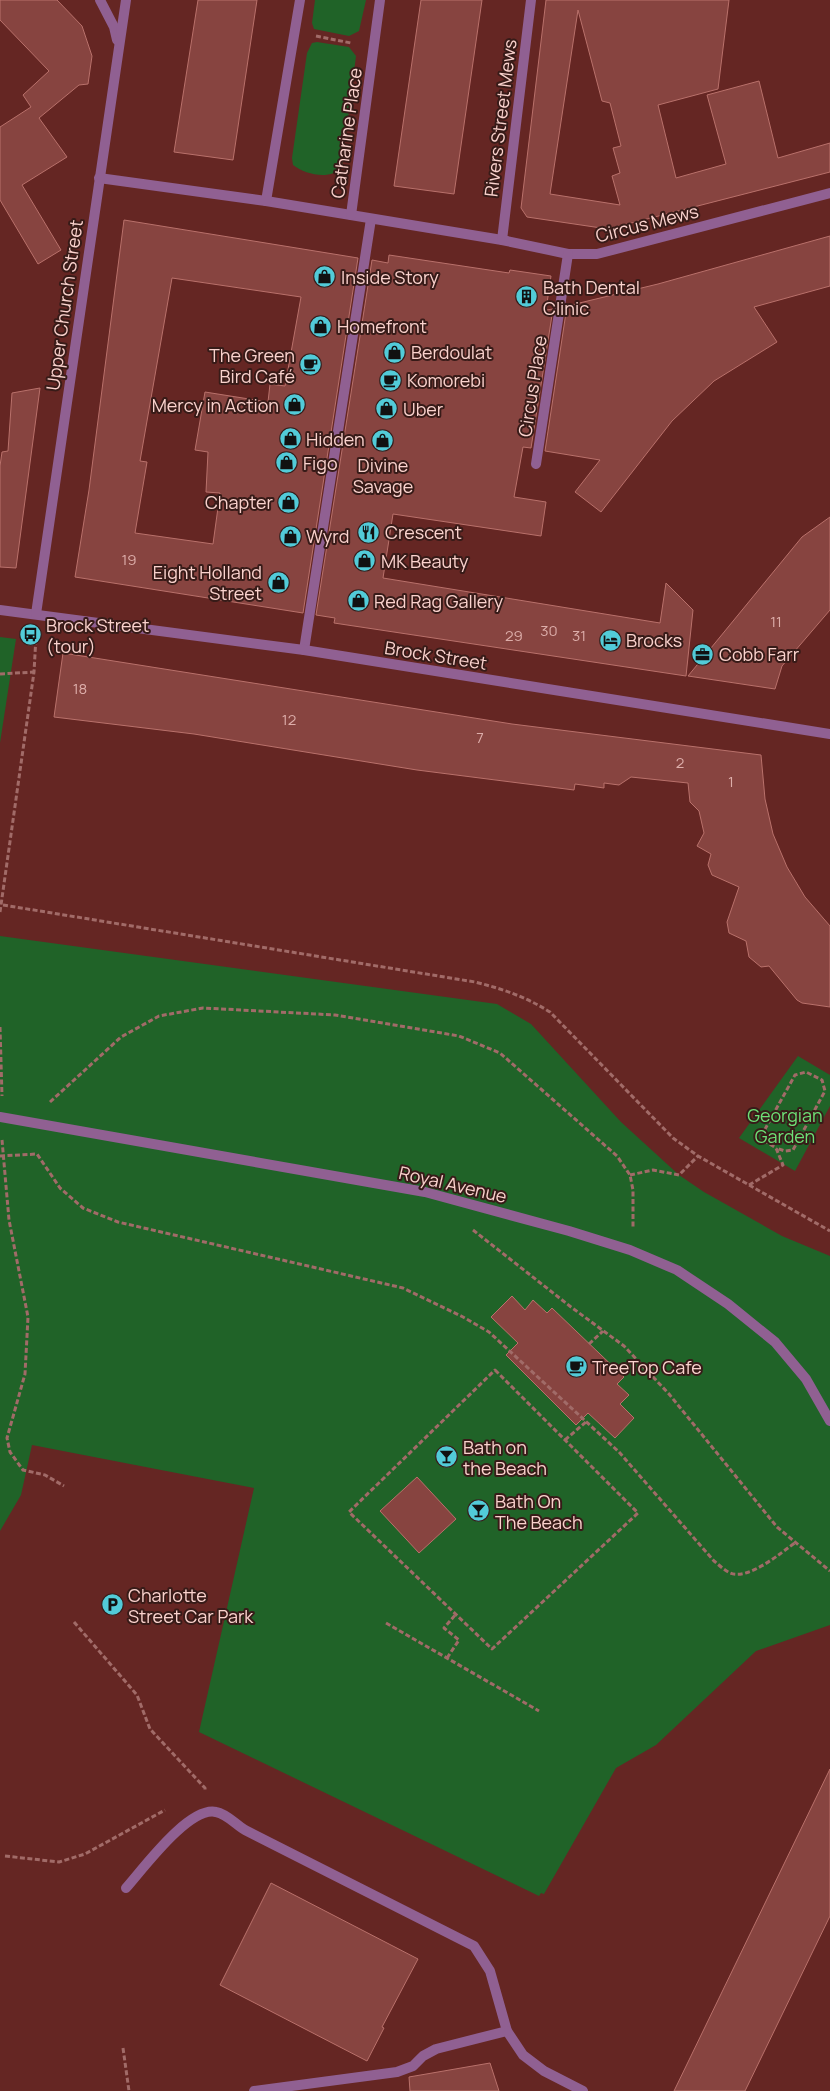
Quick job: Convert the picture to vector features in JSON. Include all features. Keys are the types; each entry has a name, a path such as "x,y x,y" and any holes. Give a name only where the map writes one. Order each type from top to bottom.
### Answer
{"street":[{"path":"100,0 114,27 119,46"},
{"name":"Upper Church Street","path":"36,614 126,0"},
{"path":"266,201 300,0"},
{"name":"Catharine Place","path":"99,178 266,201 351,215 380,0"},
{"name":"Rivers Street Mews","path":"502,240 531,0"},
{"name":"Circus Mews","path":"351,215 502,240 568,254 597,254 830,193"},
{"path":"304,650 371,219"},
{"name":"Circus Place","path":"536,464 568,254"},
{"name":"Brock Street","path":"0,610 304,650 830,734"},
{"name":"Royal Avenue","path":"1,1117 425,1192 570,1231 630,1250 677,1270 728,1304 775,1342 806,1379 830,1421"},
{"path":"126,1888 169,1839 195,1816 207,1811 226,1815 245,1830 474,1946 490,1971 507,2032 523,2055 544,2071 583,2091"},
{"path":"254,2091 397,2072 413,2066 423,2056 436,2049 507,2032"}],"path":[{"path":"295,32 374,47"},
{"path":"0,912 3,905 34,672 36,614"},
{"path":"0,674 34,672"},
{"path":"3,905 475,982 510,991 531,1000 550,1012 647,1113 698,1156 830,1231"},
{"path":"26,1122 121,1037 159,1016 203,1008 335,1015 459,1036 500,1054 617,1156 630,1176 634,1190 635,1219 630,1250"},
{"path":"0,1027 1,1155 9,1220 28,1317 25,1374 7,1438 10,1452 23,1470 45,1475 64,1486"},
{"path":"750,1185 783,1165 776,1148 766,1141 764,1131 795,1075 806,1072 822,1080 825,1091 793,1150 786,1151 776,1148"},
{"path":"1,1155 37,1154 60,1188 83,1208 118,1222 403,1288 489,1332 619,1452 714,1561 731,1574 746,1574 771,1561 796,1542"},
{"path":"630,1176 653,1170 679,1174 698,1156"},
{"path":"471,1228 624,1346 669,1394 777,1527 830,1571"},
{"path":"589,1344 604,1331"},
{"path":"495,1370 565,1440 638,1513 492,1649 349,1512 495,1370"},
{"path":"565,1440 587,1421"},
{"path":"447,1658 460,1640 444,1628 456,1614"},
{"path":"74,1622 137,1695 150,1729 205,1788 207,1811"},
{"path":"386,1623 539,1711"},
{"path":"196,1792 205,1788"},
{"path":"5,1856 59,1862 85,1854 170,1806"},
{"path":"122,2048 129,2091"}],"green space":[{"path":"315,0 366,0 359,31 349,36 314,29 312,23"},
{"path":"317,42 349,47 356,56 342,166 338,171 326,175 312,174 298,169 293,165 292,158 307,53 312,43"},
{"path":"0,637 16,639 0,743"},
{"path":"0,936 497,1004 531,1024 621,1122 679,1175 704,1192 782,1236 830,1256 830,1625 756,1651 656,1745 616,1768 544,1894 541,1893 539,1896 199,1732 254,1488 32,1445 21,1495 0,1531"},
{"name":"Georgian Garden","path":"798,1056 830,1075 830,1106 795,1171 739,1138"}],"building":[{"path":"0,0 57,0 82,26 92,56 88,84 79,85 39,118 67,157 22,185 61,250 38,264 0,200 0,127 31,107 23,95 49,71 0,20"},
{"path":"198,0 257,0 233,160 174,152"},
{"path":"421,0 482,0 454,194 394,186"},
{"path":"546,0 729,0 718,89 658,105 676,178 726,164 707,95 759,81 778,158 830,143 830,172 608,229 527,217 521,208","holes":["578,10 602,101 610,103 621,146 613,148 620,173 612,176 620,205 550,194"]},
{"path":"124,220 358,258 303,613 75,577 89,490","holes":["172,278 301,297 285,386 270,384 268,402 205,392 195,450 208,452 206,492 220,493 213,544 135,533 147,462 140,461"]},
{"path":"830,236 830,286 754,307 777,342 714,381 672,421 601,512 575,492 600,460 545,451 567,306 658,284"},
{"path":"389,255 509,273 510,270 551,276 546,310 553,309 531,448 523,447 514,497 546,502 541,536 393,514 383,578 660,623 666,583 693,610 686,676 334,623 335,618 316,615 372,260 388,263"},
{"path":"40,388 16,568 0,567 0,466 2,452 8,451 12,393"},
{"path":"830,517 830,610 782,666 775,689 688,676 802,537"},
{"path":"63,653 512,724 761,755 765,799 773,834 787,867 805,897 830,926 830,1007 802,1003 797,1000 769,966 761,967 749,957 746,941 729,933 727,922 739,887 712,875 708,865 711,854 697,846 704,833 699,811 690,802 688,783 631,777 619,785 604,783 604,788 575,784 574,790 417,770 194,734 54,717"},
{"path":"512,1296 525,1310 533,1300 547,1313 552,1308 624,1377 617,1384 629,1395 620,1404 634,1418 615,1438 588,1413 576,1425 506,1355 518,1343 491,1317"},
{"path":"417,1477 456,1519 419,1553 380,1511"},
{"path":"830,1769 830,1916 745,2091 674,2091"},
{"path":"271,1883 418,1959 382,2027 384,2028 367,2061 220,1985"},
{"path":"490,2063 499,2091 410,2091 409,2077"}],"place":[{"name":"Inside Story","path":"325,277"},
{"name":"Bath Dental Clinic","path":"527,297"},
{"name":"Homefront","path":"321,326"},
{"name":"Berdoulat","path":"395,352"},
{"name":"The Green Bird Café","path":"311,365"},
{"name":"Komorebi","path":"391,380"},
{"name":"Mercy in Action","path":"295,405"},
{"name":"Uber","path":"387,409"},
{"name":"Hidden","path":"290,439"},
{"name":"Divine Savage","path":"383,440"},
{"name":"Figo","path":"287,463"},
{"name":"Chapter","path":"289,502"},
{"name":"Crescent","path":"369,532"},
{"name":"Wyrd","path":"290,536"},
{"name":"MK Beauty","path":"365,561"},
{"name":"Eight Holland Street","path":"278,582"},
{"name":"Red Rag Gallery","path":"358,601"},
{"name":"Brock Street (tour)","path":"30,635"},
{"name":"Brocks","path":"610,640"},
{"name":"Cobb Farr","path":"703,654"},
{"name":"TreeTop Cafe","path":"576,1367"},
{"name":"Bath on the Beach","path":"447,1457"},
{"name":"Bath On The Beach","path":"479,1511"},
{"name":"Charlotte Street Car Park","path":"112,1605"}]}
